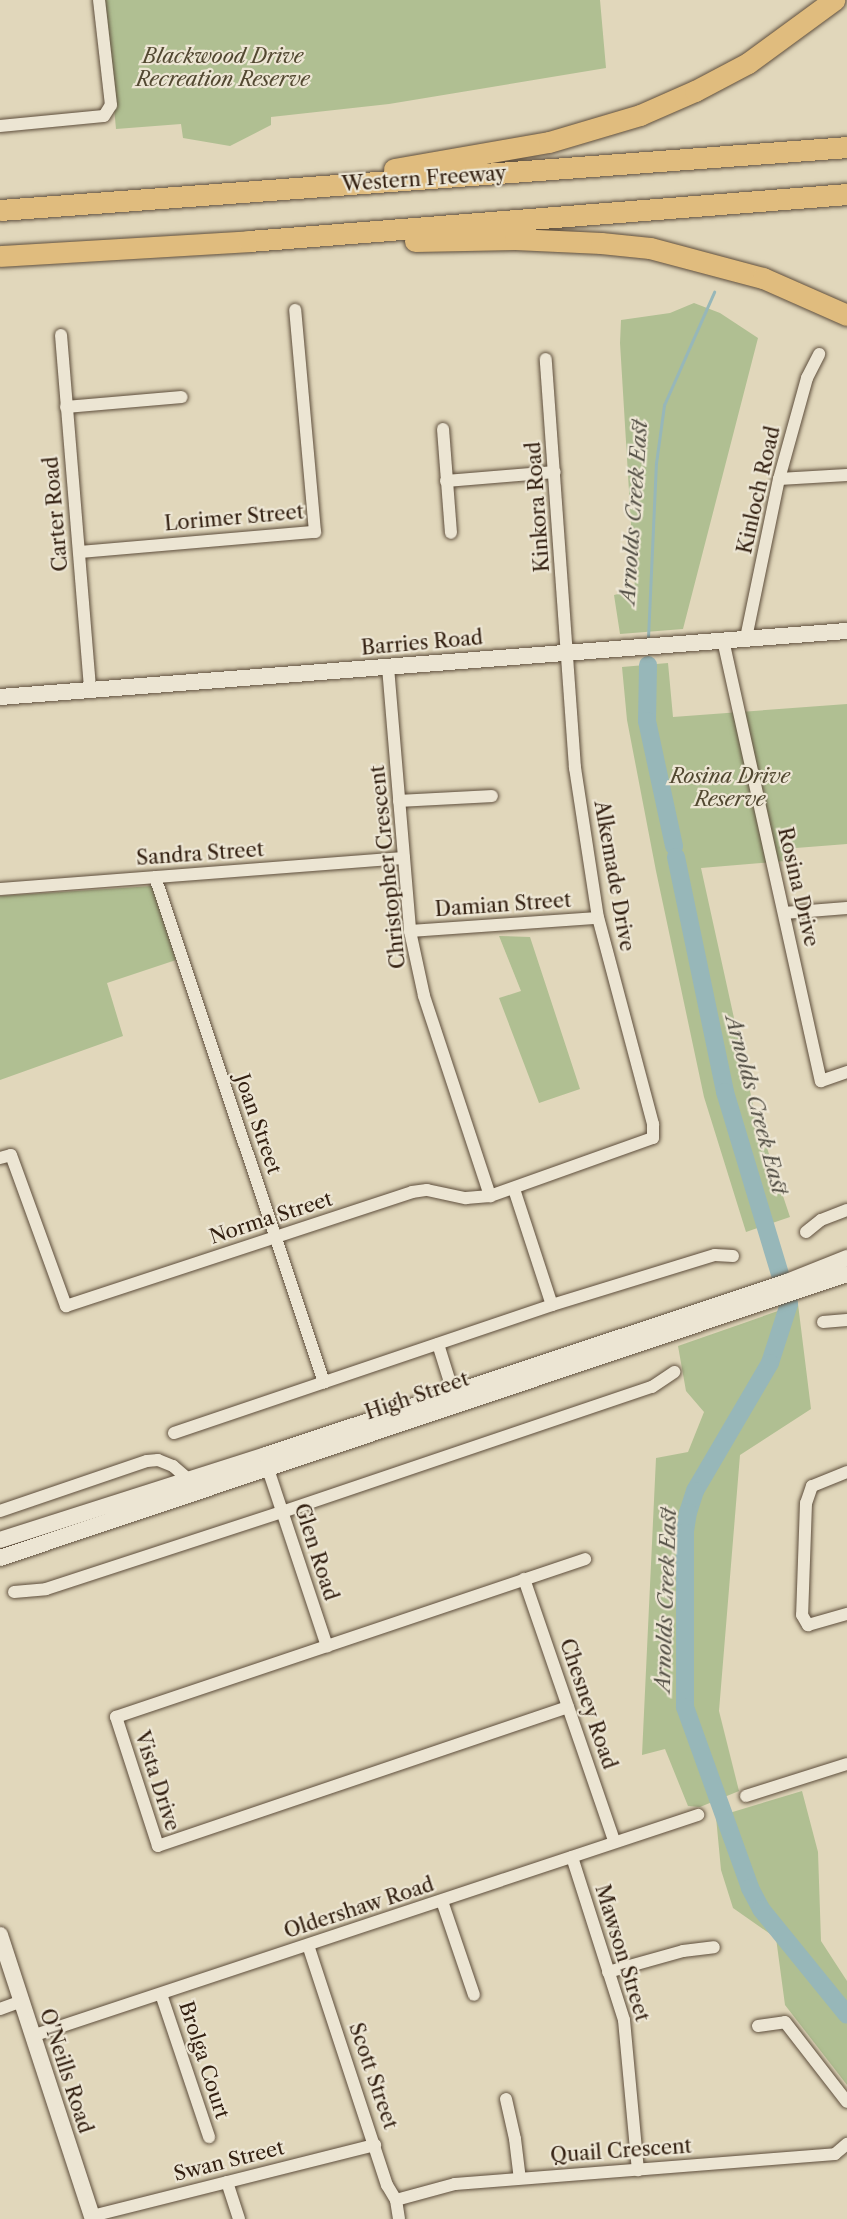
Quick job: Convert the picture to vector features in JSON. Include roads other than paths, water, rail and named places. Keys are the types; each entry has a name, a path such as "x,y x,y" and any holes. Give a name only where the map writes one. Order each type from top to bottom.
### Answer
{"highway":[{"path":"228,194 510,150 604,127 658,108 721,78 769,49 834,0"},
{"name":"Western Freeway","path":"0,210 847,147"},
{"path":"0,256 300,237 847,194"},
{"path":"300,237 367,242 556,241 650,248 763,278 847,315"}],"main road":[{"name":"Barries Road","path":"0,697 847,631"},
{"name":"High Street","path":"782,1290 847,1258"},
{"name":"High Street","path":"0,1558 267,1462 456,1398 782,1290 847,1274"},
{"name":"High Street","path":"0,1540 188,1479 267,1462"},
{"name":"O'Neills Road","path":"0,1935 92,2217"}],"street":[{"path":"0,126 104,116 111,105 99,0"},
{"name":"Lorimer Street","path":"80,552 315,532 295,310"},
{"name":"Carter Road","path":"61,335 90,690"},
{"name":"Kinloch Road","path":"746,639 779,479 807,378 819,354"},
{"name":"Kinkora Road","path":"546,359 568,652"},
{"path":"66,407 182,398"},
{"path":"443,429 451,533"},
{"path":"446,481 555,472"},
{"path":"779,479 847,475"},
{"name":"Rosina Drive","path":"723,640 821,1081 847,1072"},
{"name":"Alkemade Drive","path":"568,652 575,768 598,918 653,1124 653,1138"},
{"name":"Christopher Crescent","path":"388,667 410,931 424,996 490,1196"},
{"path":"399,801 492,796"},
{"name":"Sandra Street","path":"0,889 404,858"},
{"name":"Joan Street","path":"155,877 324,1382"},
{"path":"784,913 847,908"},
{"name":"Damian Street","path":"410,931 598,918"},
{"name":"Norma Street","path":"0,1158 11,1155 66,1306 412,1192 427,1190 466,1198 490,1196 653,1138"},
{"path":"514,1189 552,1305"},
{"path":"806,1232 821,1220 847,1210"},
{"path":"174,1433 552,1305 715,1255 734,1256"},
{"path":"823,1322 847,1320"},
{"name":"High Street","path":"438,1344 456,1398"},
{"path":"14,1592 46,1589 282,1512 652,1387 674,1372"},
{"path":"0,1511 147,1461 158,1460 173,1466 188,1479"},
{"name":"Glen Road","path":"267,1462 327,1646"},
{"path":"847,1472 812,1486 806,1503 802,1615 808,1624 847,1614"},
{"name":"Vista Drive","path":"568,1707 158,1846 116,1717 585,1559"},
{"name":"Chesney Road","path":"524,1579 614,1841"},
{"path":"746,1796 847,1764"},
{"name":"Oldershaw Road","path":"32,2037 442,1901 614,1841 698,1815"},
{"name":"Mawson Street","path":"572,1857 624,2020 638,2170"},
{"path":"442,1901 474,1995"},
{"name":"Scott Street","path":"308,1945 387,2185 396,2200 399,2219"},
{"path":"608,1972 683,1952 714,1947"},
{"name":"Brolga Court","path":"161,1994 209,2137"},
{"path":"0,2009 22,2001"},
{"path":"758,2026 786,2022 847,2102"},
{"path":"506,2099 515,2139 520,2178"},
{"name":"Quail Crescent","path":"396,2200 455,2184 835,2154 847,2144"},
{"name":"Swan Street","path":"92,2217 375,2145"},
{"path":"227,2182 239,2219"}],"waterway":[{"name":"Arnolds Creek East","path":"648,638 656,463 664,405 714,292"},
{"name":"Arnolds Creek East","path":"648,657 648,665"},
{"name":"Arnolds Creek East","path":"648,665 647,721 674,846"},
{"name":"Arnolds Creek East","path":"676,857 725,1092 789,1304 770,1363 695,1491 688,1512 685,1532 685,1707 750,1888 761,1909 847,2015"}],"park label":[{"name":"Blackwood Drive Recreation Reserve","path":"223,68"},
{"name":"Rosina Drive Reserve","path":"730,788"}]}
